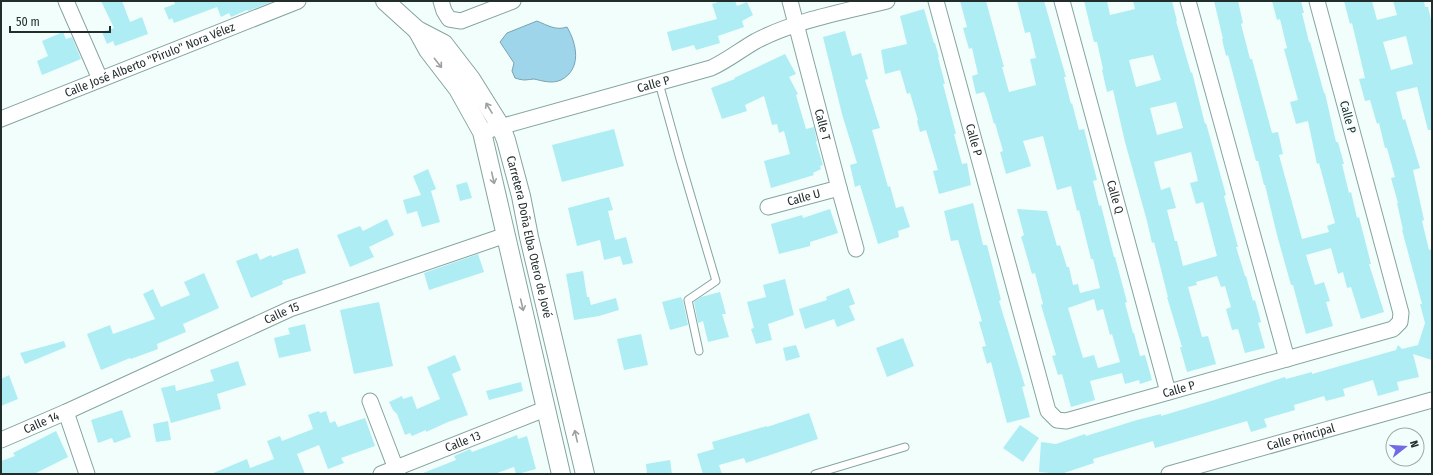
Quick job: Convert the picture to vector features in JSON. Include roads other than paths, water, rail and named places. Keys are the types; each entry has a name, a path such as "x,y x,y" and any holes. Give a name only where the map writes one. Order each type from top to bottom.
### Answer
{"street":[{"path":"66,1 100,78"},
{"name":"Calle José Alberto \"Pirulo\" Nora Vélez","path":"1,119 100,78 298,1"},
{"name":"Carretera Doña Elba Otero de Jové","path":"385,1 417,30 444,44 471,79 501,127 521,196 585,474"},
{"path":"441,1 444,11 449,19 461,21 512,1"},
{"name":"Calle T","path":"790,1 856,249"},
{"name":"Calle P","path":"482,132 711,68 756,42 797,24 887,1"},
{"name":"Calle P","path":"936,1 1048,411 1057,420 1066,421 1393,329 1400,322 1401,313 1317,1"},
{"name":"Calle Q","path":"1062,1 1168,392"},
{"path":"1188,1 1287,359"},
{"name":"Carretera Doña Elba Otero de Jové","path":"417,30 428,50 458,89 482,132 561,474"},
{"name":"Calle U","path":"768,207 839,188"},
{"name":"Calle 15","path":"66,412 290,309 506,235"},
{"name":"Calle Principal","path":"1169,474 1432,400"},
{"path":"370,401 397,471"},
{"name":"Calle 13","path":"381,474 397,471 545,409"},
{"name":"Calle 14","path":"1,440 66,412 87,474"}],"lane":[{"path":"659,83 716,281 688,300 700,351"},
{"path":"816,474 905,447"}],"water":[{"path":"537,21 555,28 567,27 573,41 576,56 575,63 568,75 561,80 551,82 515,78 512,71 514,63 500,42 507,33"}]}
